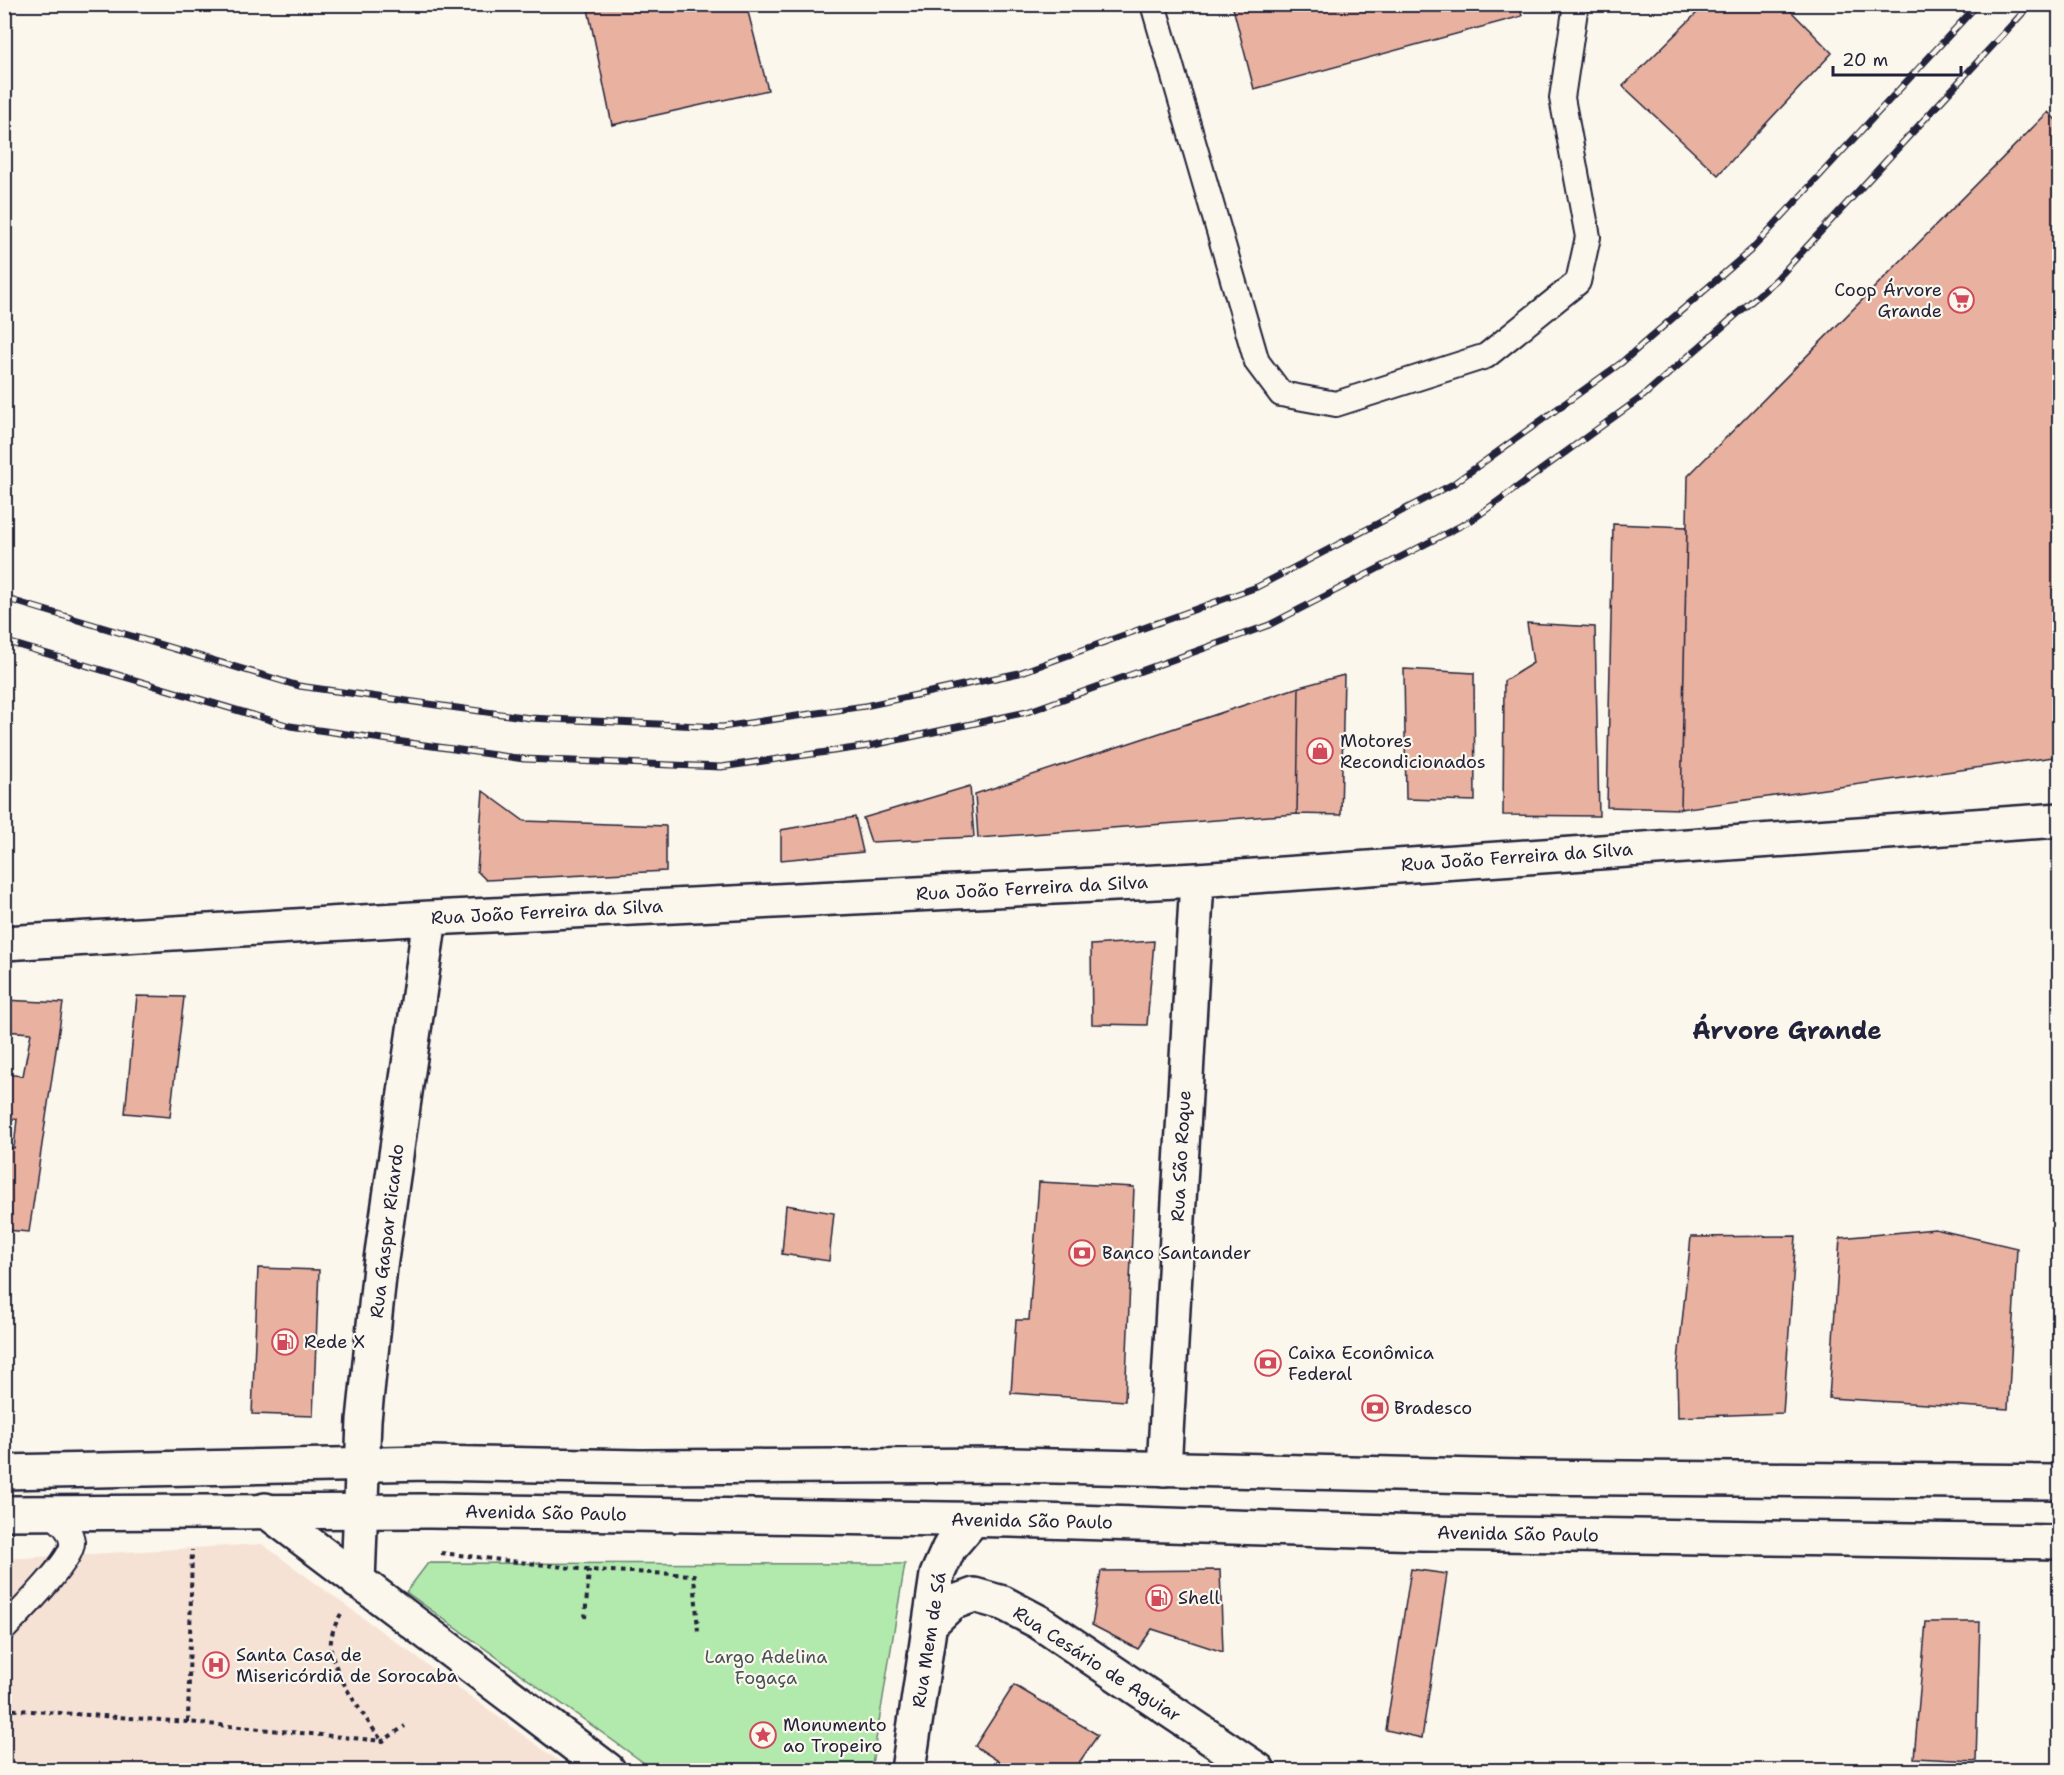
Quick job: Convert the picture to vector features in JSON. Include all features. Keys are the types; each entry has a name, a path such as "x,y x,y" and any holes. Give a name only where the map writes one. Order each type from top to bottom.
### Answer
{"main road":[{"name":"Rua João Ferreira da Silva","path":"4,943 430,918 1197,880 2060,820"},
{"name":"Rua São Roque","path":"1164,1469 1197,880"},
{"name":"Rua Gaspar Ricardo","path":"352,1596 360,1512 364,1420 380,1267 430,918"},
{"path":"4,1472 362,1463 640,1467 1012,1465 1523,1477 2060,1482"},
{"path":"266,1510 352,1596 608,1770"},
{"name":"Avenida São Paulo","path":"4,1513 429,1511 973,1520 1422,1533 2060,1542"},
{"name":"Rua Mem de Sá","path":"908,1770 932,1622 937,1575 949,1548 973,1520"},
{"name":"Rua Cesário de Aguiar","path":"932,1622 952,1603 974,1595 1003,1603 1039,1622 1258,1770"}],"lane":[{"path":"1153,4 1257,362 1281,394 1336,404 1486,356 1578,282 1588,237 1562,98 1576,4"},
{"path":"4,1629 64,1563 73,1545 70,1532 51,1513"}],"path":[{"path":"188,1722 193,1513"},
{"path":"436,1552 589,1570 694,1575 698,1632"},
{"path":"585,1618 589,1570"},
{"path":"352,1596 332,1632 331,1653 362,1712 382,1741"},
{"path":"4,1708 188,1722 382,1741 405,1726"}],"shaded area":[{"name":"Santa Casa de Misericórdia de Sorocaba","path":"262,1544 571,1770 5,1770 4,1559"}],"green space":[{"name":"Largo Adelina Fogaça","path":"428,1563 905,1564 871,1770 654,1770 406,1592"}],"building":[{"path":"587,4 746,4 768,90 612,125"},
{"path":"1232,4 1519,4 1522,16 1254,89"},
{"path":"1706,4 1784,4 1832,53 1718,175 1623,86"},
{"name":"Coop Árvore Grande","path":"2048,112 2060,124 2060,756 1681,809 1688,476"},
{"path":"1613,524 1687,527 1681,809 1607,807"},
{"path":"1527,623 1595,627 1599,816 1503,815 1504,681 1533,663"},
{"path":"1404,669 1474,673 1475,801 1406,799"},
{"name":"Motores Recondicionados","path":"1344,675 1341,815 1297,814 1299,687"},
{"path":"1299,687 1297,814 978,838 975,794"},
{"path":"970,786 974,837 871,842 863,818"},
{"path":"483,791 524,821 666,826 666,871 486,880 477,871"},
{"path":"855,817 863,852 781,860 781,830"},
{"path":"1154,941 1147,1025 1092,1024 1091,945"},
{"path":"137,996 184,997 170,1117 125,1113"},
{"path":"4,1000 63,1003 29,1232 6,1230 8,1211 4,1211 4,1148 14,1148 17,1119 4,1120 4,1074 23,1076 31,1033 4,1031"},
{"name":"Banco Santander","path":"1039,1182 1134,1187 1125,1401 1011,1393 1016,1320 1029,1320"},
{"path":"786,1205 834,1213 829,1261 782,1254"},
{"path":"1935,1229 2017,1248 2008,1409 1829,1398 1840,1238"},
{"path":"1796,1236 1783,1413 1678,1417 1677,1370 1691,1237"},
{"name":"Rede X","path":"258,1268 319,1270 313,1416 252,1414"},
{"path":"1411,1569 1447,1574 1422,1738 1386,1730"},
{"name":"Shell","path":"1220,1570 1223,1652 1152,1629 1138,1649 1092,1625 1101,1571"},
{"path":"1926,1622 1980,1622 1976,1761 1914,1758"},
{"path":"1014,1685 1098,1735 1074,1770 1012,1770 975,1746"},
{"path":"1420,1765 1448,1770 1419,1770"}],"railway":[{"path":"4,598 299,686 530,718 722,727 865,706 1019,673 1257,587 1453,484 1621,363 1751,250 1978,4"},
{"path":"4,641 290,726 524,759 721,767 869,746 1027,712 1269,625 1472,520 1643,396 1776,280 2031,4"}],"place":[{"name":"Coop Árvore Grande","path":"1961,300"},
{"name":"Motores Recondicionados","path":"1320,751"},
{"name":"Banco Santander","path":"1082,1253"},
{"name":"Rede X","path":"285,1342"},
{"name":"Caixa Econômica Federal","path":"1268,1363"},
{"name":"Bradesco","path":"1375,1408"},
{"name":"Shell","path":"1159,1598"},
{"name":"Santa Casa de Misericórdia de Sorocaba","path":"216,1665"},
{"name":"Monumento ao Tropeiro","path":"763,1735"}],"district":[{"name":"Árvore Grande","path":"1787,1031"}]}
